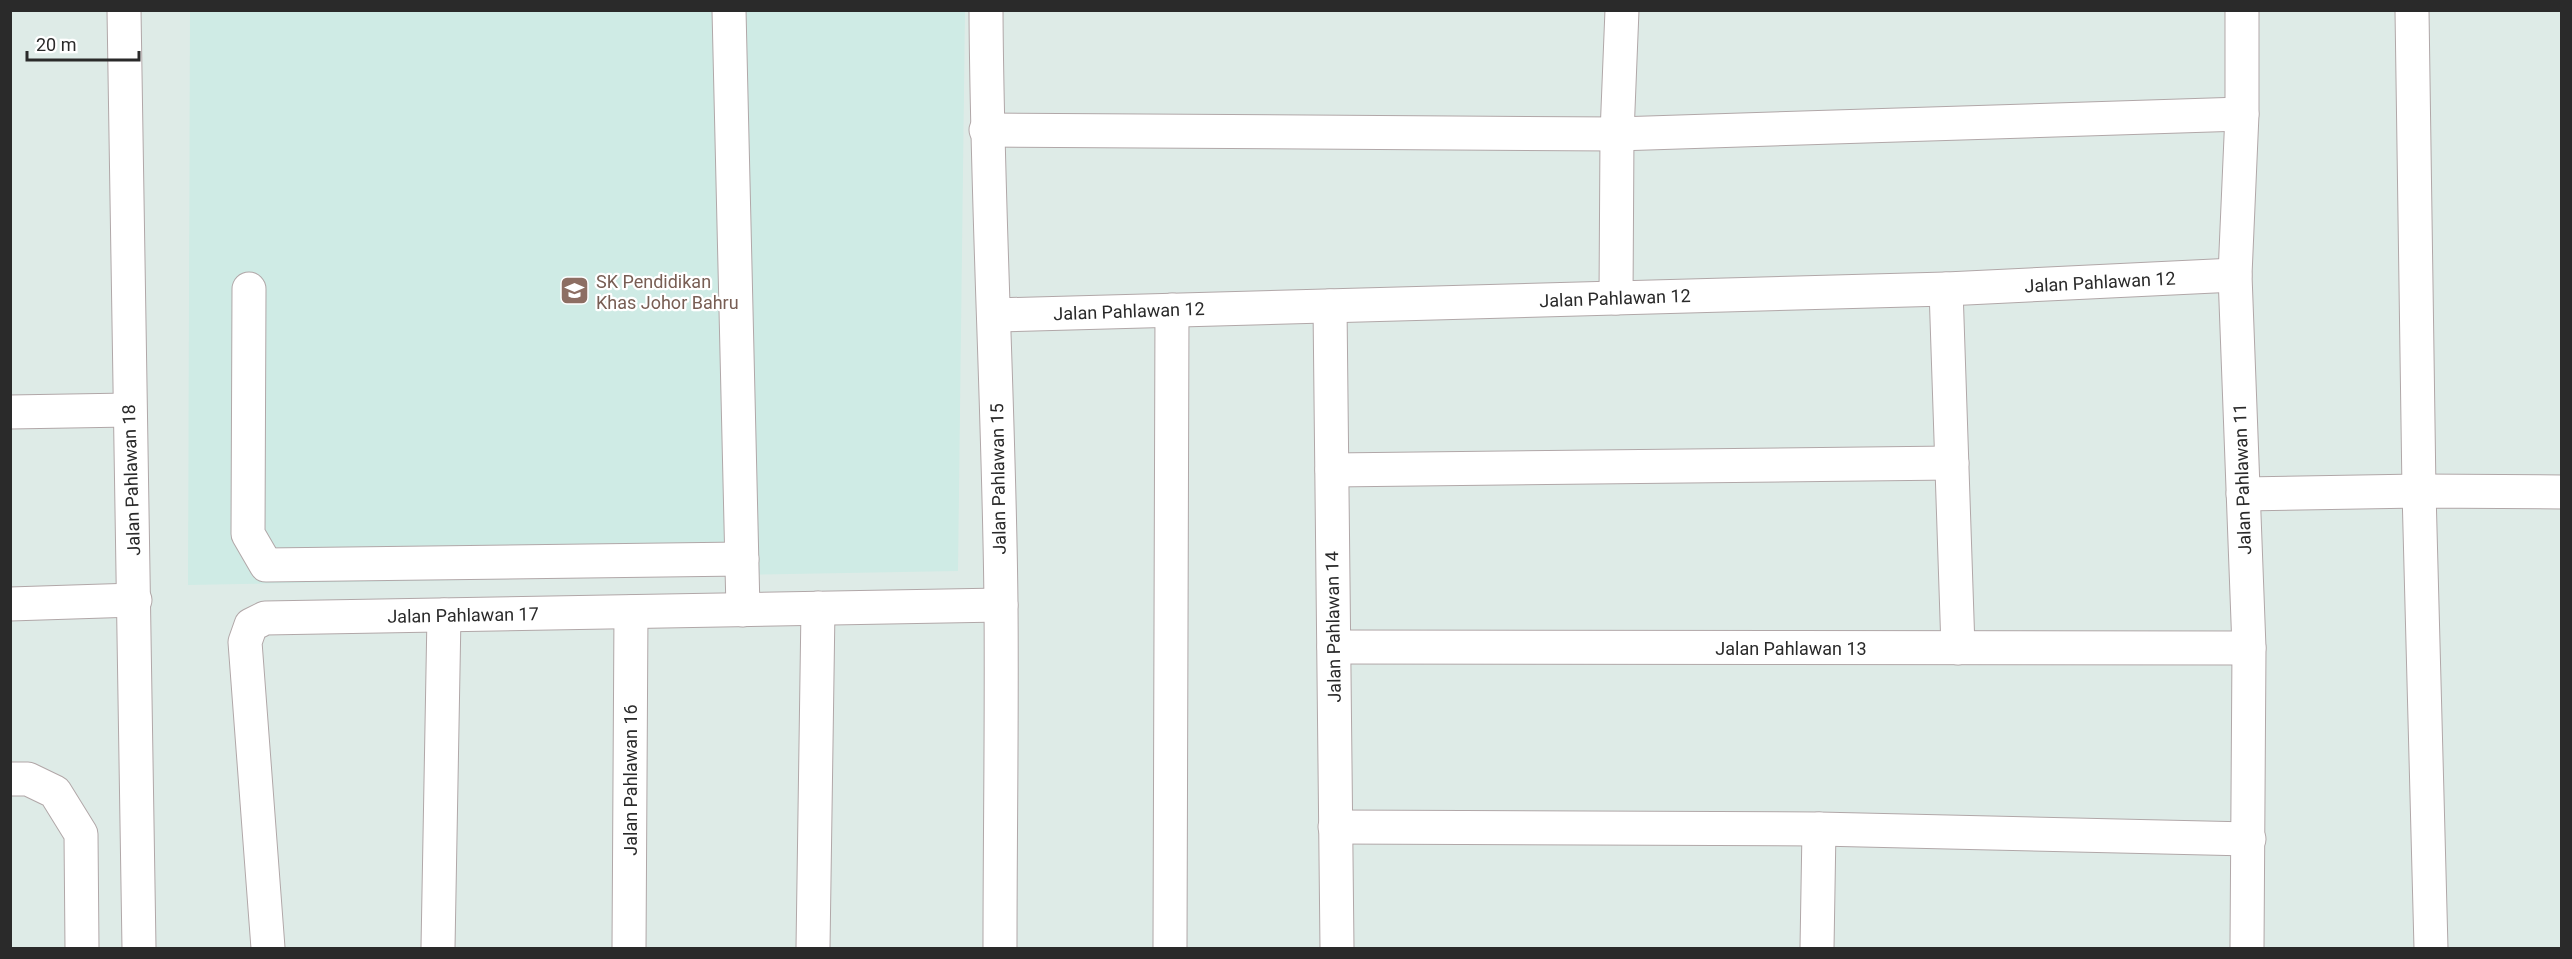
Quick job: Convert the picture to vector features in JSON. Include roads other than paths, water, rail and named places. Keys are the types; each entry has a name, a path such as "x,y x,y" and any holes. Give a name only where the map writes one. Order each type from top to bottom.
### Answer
{"street":[{"name":"Jalan Pahlawan 18","path":"124,10 139,948"},
{"path":"729,10 743,610"},
{"name":"Jalan Pahlawan 15","path":"986,10 986,130 995,315 1001,605 1000,948"},
{"path":"1616,298 1617,134 1622,10"},
{"name":"Jalan Pahlawan 11","path":"2242,10 2242,114 2235,275 2248,648 2247,948"},
{"path":"2412,10 2419,491 2431,948"},
{"path":"986,130 1617,134 2242,114"},
{"name":"Jalan Pahlawan 12","path":"995,315 1946,289 2235,275"},
{"path":"249,289 248,534 266,565 742,559"},
{"path":"1946,289 1958,648"},
{"name":"Jalan Pahlawan 14","path":"1330,306 1337,948"},
{"path":"1170,948 1172,310"},
{"path":"10,412 129,410"},
{"path":"1332,470 1952,463"},
{"path":"2243,494 2419,491 2562,492"},
{"path":"10,604 135,600"},
{"name":"Jalan Pahlawan 17","path":"268,948 245,642 251,625 265,618 1001,605"},
{"path":"813,948 818,608"},
{"name":"Jalan Pahlawan 16","path":"629,948 632,612"},
{"path":"438,948 444,615"},
{"name":"Jalan Pahlawan 13","path":"1334,647 2248,648"},
{"path":"19,779 55,792 81,834 82,948"},
{"path":"1335,827 1819,829 2249,839"},
{"path":"1817,948 1819,829"}],"place":[{"name":"SK Pendidikan Khas Johor Bahru","path":"575,291"}]}
